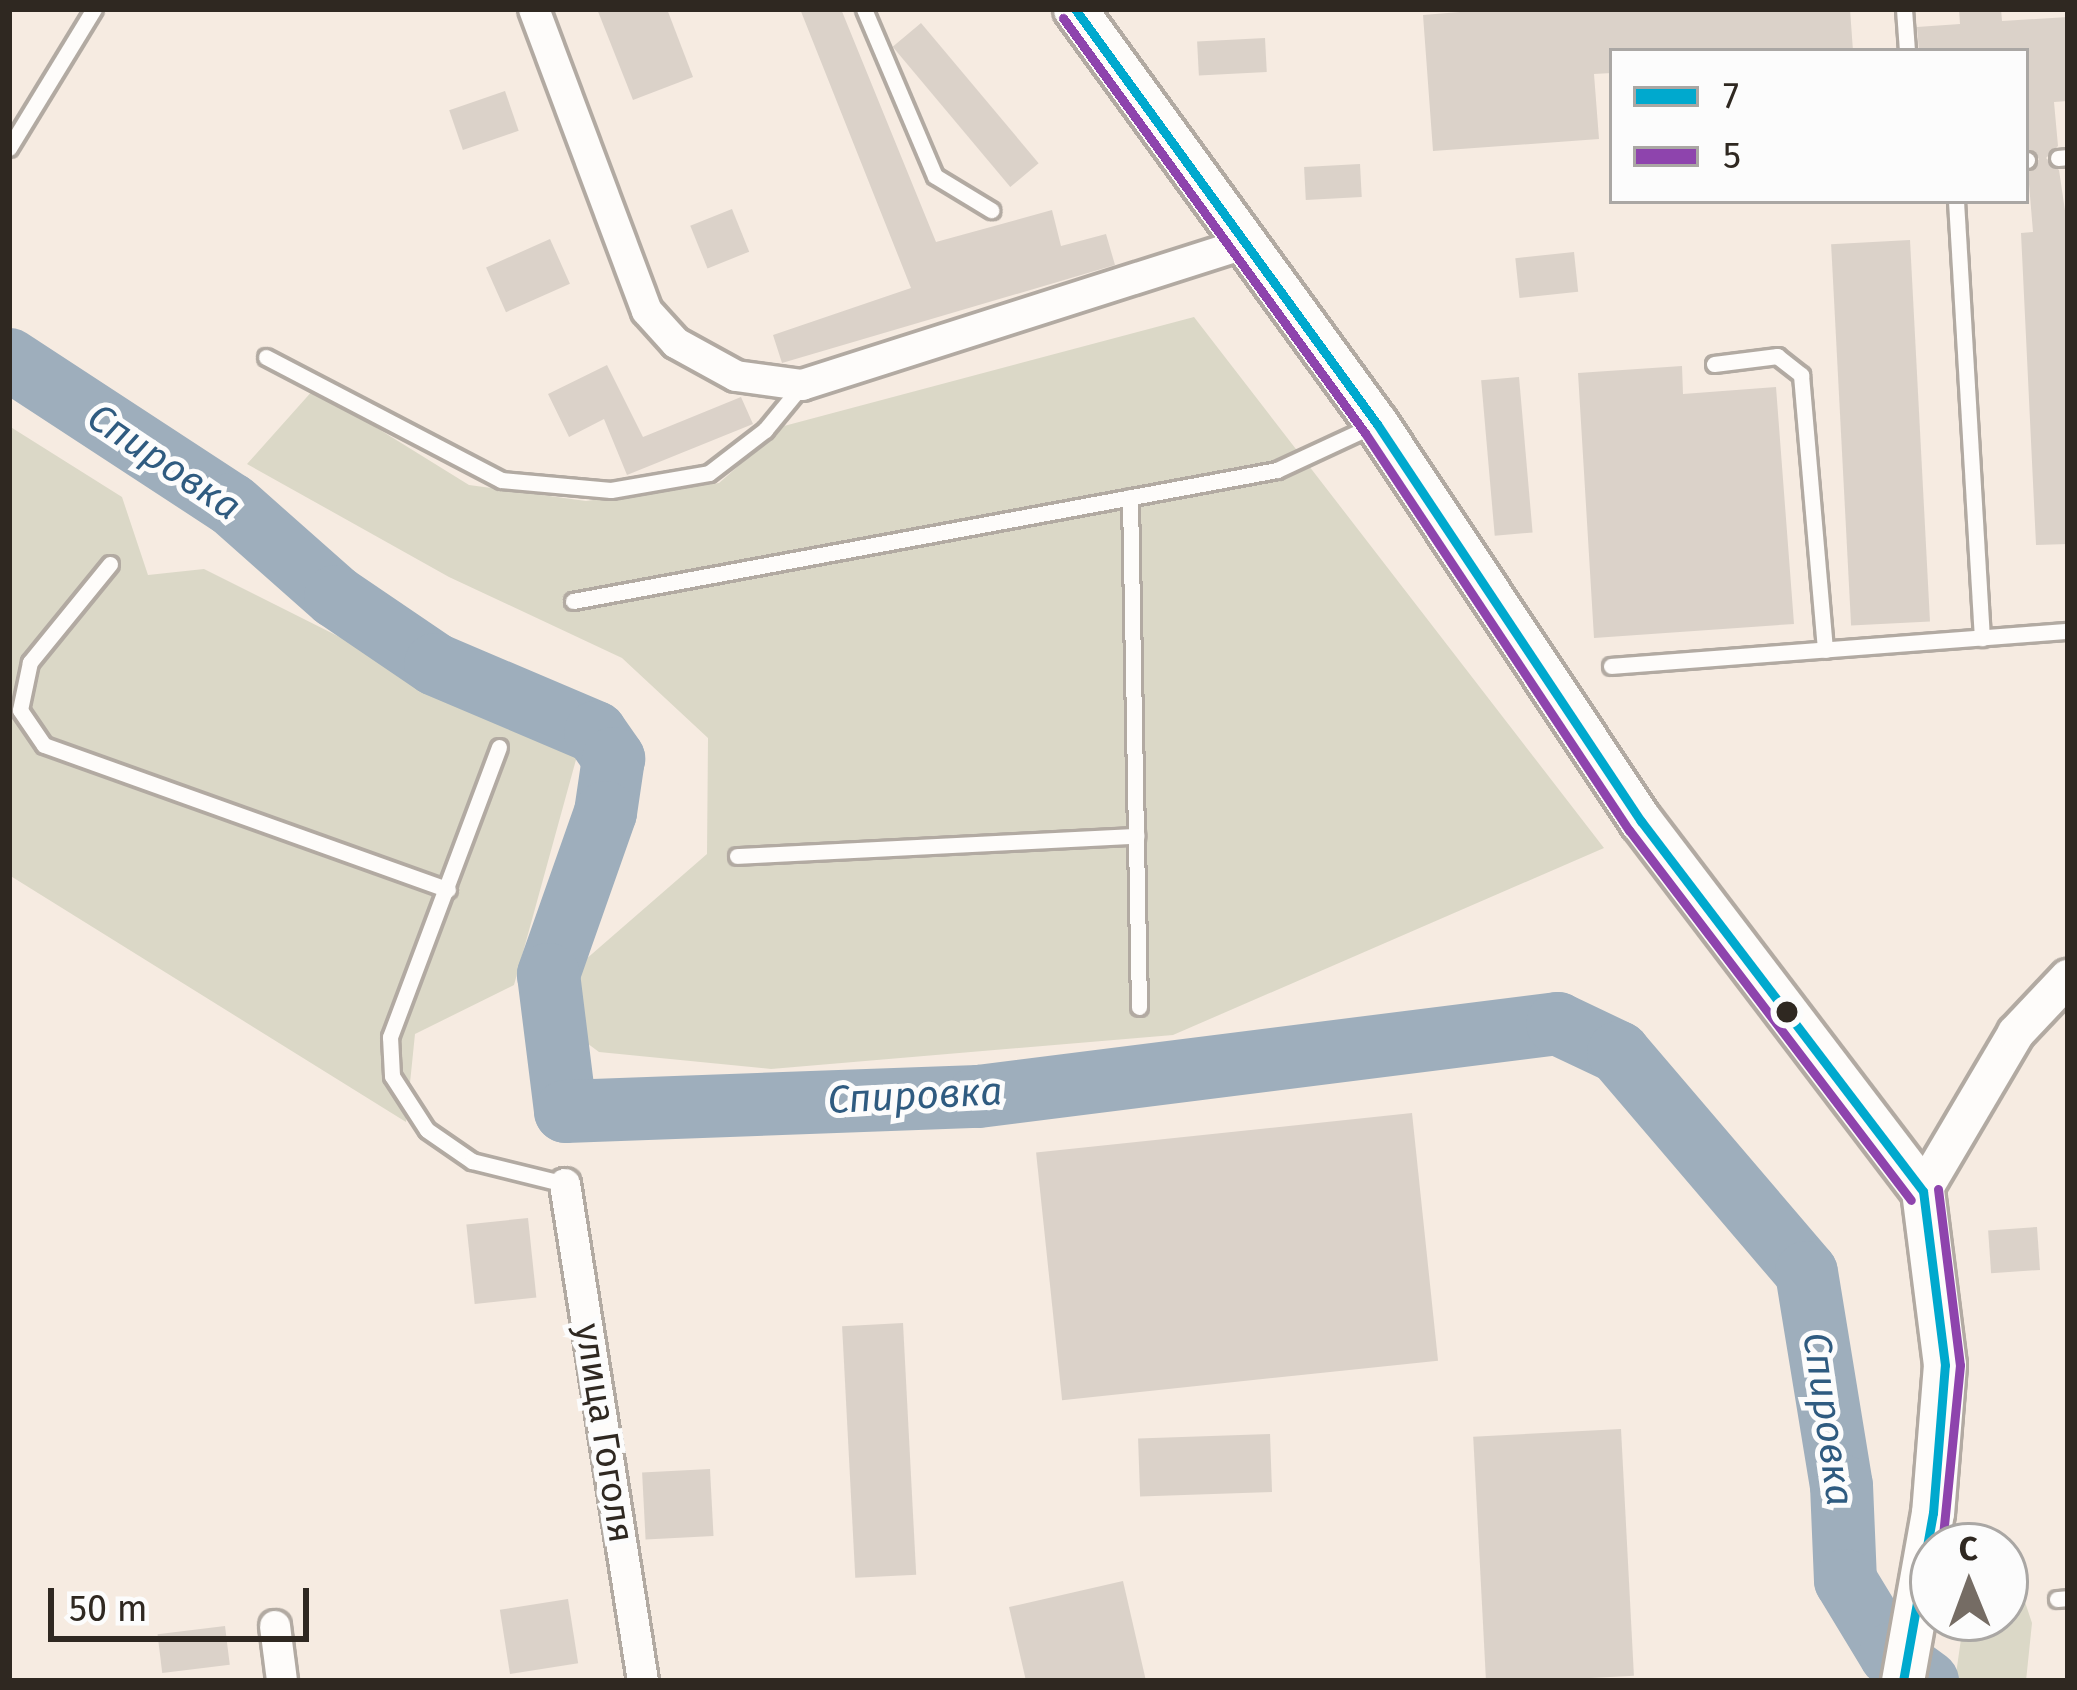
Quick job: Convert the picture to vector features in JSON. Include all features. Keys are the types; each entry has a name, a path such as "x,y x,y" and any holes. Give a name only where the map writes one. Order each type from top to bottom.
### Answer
{"main road":[{"path":"1075,9 1377,424 1641,821 1923,1191 1946,1364 1923,1585 1903,1681"}],"street":[{"path":"534,9 647,311 676,343 736,376 802,385 1248,243"},
{"path":"1923,1191 2017,1033 2068,978"},
{"name":"улица Гоголя","path":"565,1184 643,1681"},
{"path":"275,1626 282,1681"}],"lane":[{"path":"9,148 94,9"},
{"path":"864,9 935,176 991,210"},
{"path":"1904,9 1907,48"},
{"path":"1956,204 1982,638"},
{"path":"1714,364 1778,356 1801,375 1825,650"},
{"path":"266,357 501,480 611,490 709,473 765,430 802,385"},
{"path":"573,601 1277,470 1377,424"},
{"path":"1130,497 1139,1007"},
{"path":"110,564 30,662 20,710 44,745 448,890"},
{"path":"1611,666 2068,631"},
{"path":"499,746 390,1037 392,1076 427,1130 472,1161 565,1184"},
{"path":"736,856 1136,836"}],"shaded area":[{"path":"1194,317 1604,848 1173,1035 771,1069 599,1052 564,1026 562,980 707,854 708,738 622,658 449,577 247,464 314,389 469,485 586,501 719,483 784,426"},
{"path":"9,426 122,497 148,575 204,569 577,756 514,985 415,1034 406,1122 9,875"},
{"path":"2029,1614 2032,1623 2026,1681 1955,1681 1961,1642 2029,1642"}],"building":[{"path":"597,9 667,9 693,77 633,100"},
{"path":"800,9 841,9 936,242 1052,210 1061,246 1106,234 1115,265 782,363 773,335 911,288"},
{"path":"1496,9 1850,9 1853,48 1609,48 1609,73 1594,74 1599,139 1433,151 1423,15"},
{"path":"1959,9 2001,9 2002,21 2068,17 2068,101 2054,102 2058,146 2046,158 2059,170 2068,231 2068,544 2036,545 2021,233 2033,232 2029,171 2039,159 2029,151 2029,48 1919,48 1917,27 1960,24"},
{"path":"921,23 1039,163 1010,187 893,47"},
{"path":"1265,38 1267,72 1199,76 1197,42"},
{"path":"505,91 519,131 463,150 449,110"},
{"path":"1360,164 1362,197 1306,200 1304,167"},
{"path":"732,209 749,252 708,269 690,226"},
{"path":"550,239 570,284 506,312 486,267"},
{"path":"1910,240 1930,621 1851,626 1831,244"},
{"path":"1574,252 1578,292 1520,298 1515,258"},
{"path":"607,365 643,437 741,397 753,424 627,475 604,419 569,437 548,394"},
{"path":"1682,366 1683,394 1776,387 1794,624 1594,638 1578,373"},
{"path":"1519,377 1533,532 1495,536 1481,380"},
{"path":"1412,1113 1438,1361 1062,1400 1036,1153"},
{"path":"528,1218 536,1298 475,1304 466,1224"},
{"path":"2037,1227 2040,1270 1991,1273 1988,1230"},
{"path":"903,1323 916,1575 855,1578 842,1326"},
{"path":"1621,1429 1634,1676 1486,1681 1473,1437"},
{"path":"1270,1434 1272,1492 1140,1497 1138,1439"},
{"path":"710,1469 714,1536 646,1539 642,1473"},
{"path":"1123,1581 1146,1681 1026,1681 1009,1607"},
{"path":"568,1599 578,1663 510,1674 500,1610"},
{"path":"225,1626 230,1665 162,1673 158,1634"}],"waterway":[{"name":"Спировка","path":"9,359 231,504 335,596 435,664 595,732 613,758 605,812 548,974 565,1111 978,1096 1557,1023 1618,1052 1806,1272 1841,1485 1845,1580 1890,1654 1927,1681"}],"transit line":[{"name":"7","path":"1075,9 1377,424 1641,821 1923,1191"},
{"name":"5","path":"1063,18 1365,433 1629,830 1911,1200"},
{"name":"5","path":"1938,1189 1960,1365 1944,1522"},
{"name":"7","path":"1903,1681 1933,1513 1945,1365 1923,1191"}]}
